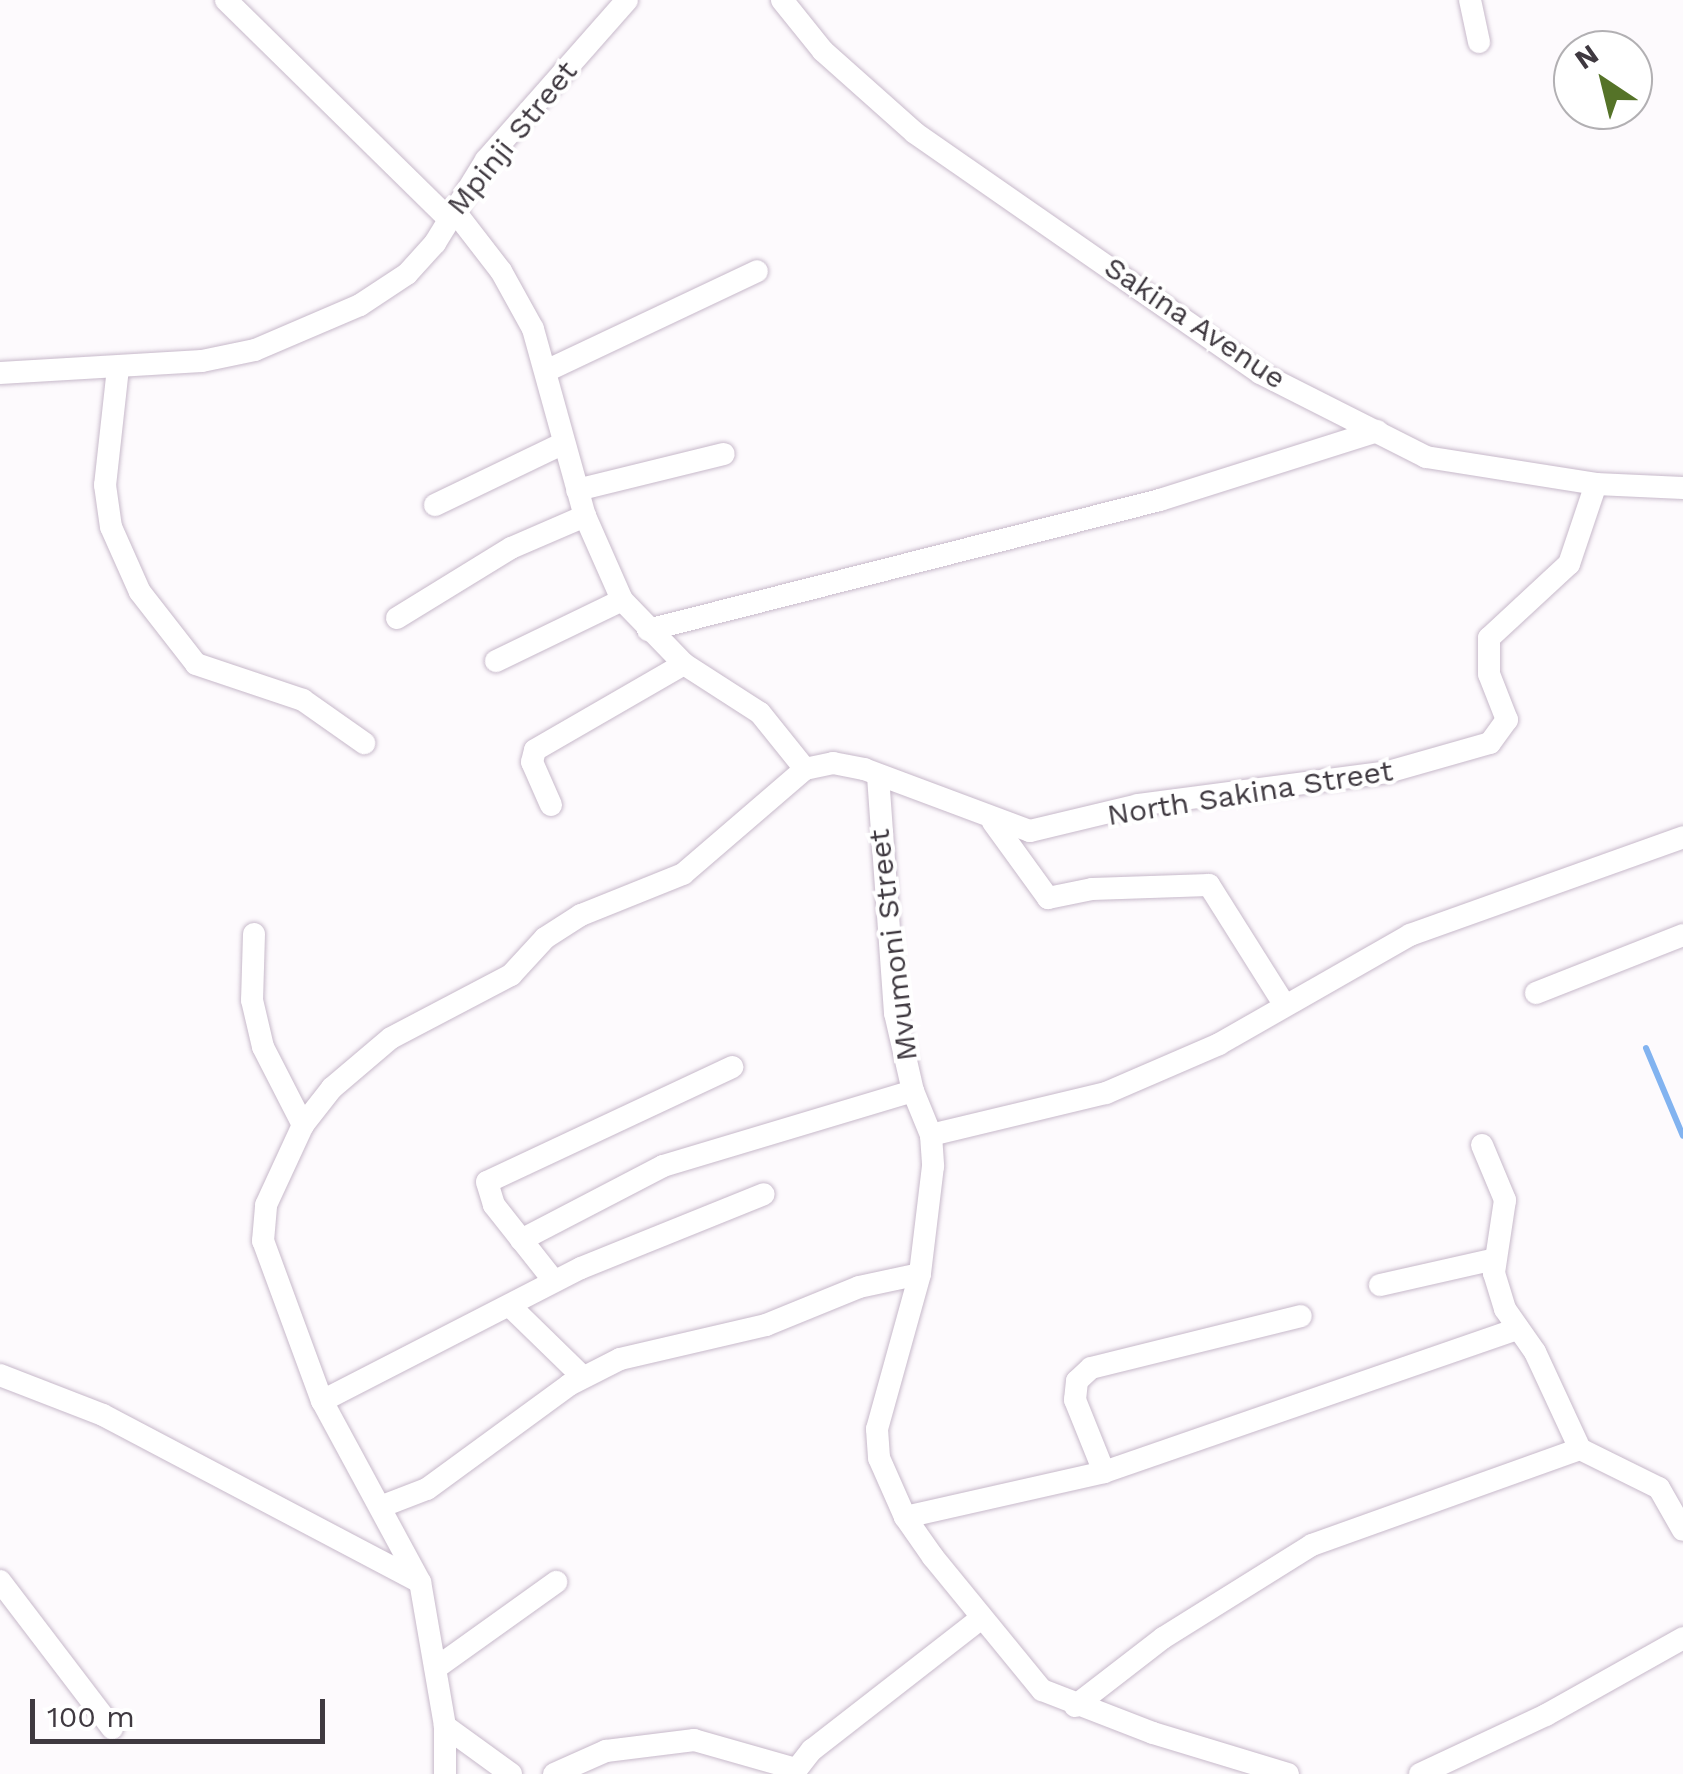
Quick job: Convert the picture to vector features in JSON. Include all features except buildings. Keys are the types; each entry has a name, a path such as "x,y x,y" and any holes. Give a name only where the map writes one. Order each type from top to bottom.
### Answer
{"street":[{"path":"226,0 450,212 501,272 548,370 577,490 622,600 684,664 760,713 805,769 683,874 581,915 478,996 368,1054 303,1125 266,1205 264,1241 322,1401 420,1582 445,1726 445,1774"},
{"name":"Mpinji Street","path":"0,374 118,368 256,350 312,329 407,274 435,244 450,212 486,160 627,0"},
{"name":"Sakina Avenue","path":"782,0 823,51 916,133 1260,373 1426,457 1596,484 1683,488"},
{"path":"1470,0 1479,42"},
{"path":"548,370 757,271"},
{"path":"118,368 105,485 111,527 140,592 196,664 303,700 364,743"},
{"path":"648,630 1160,500 1377,431"},
{"path":"436,505 564,443"},
{"path":"577,490 724,454"},
{"name":"North Sakina Street","path":"805,769 833,764 878,776 993,822 1057,829 1138,805 1388,772 1490,743 1507,720 1488,674 1489,638 1569,564 1596,484"},
{"path":"397,618 511,548 586,516"},
{"path":"496,660 622,600"},
{"path":"551,805 532,762 536,750 684,664"},
{"name":"Mvumoni Street","path":"878,776 895,1014 912,1091 931,1135 920,1274 878,1429 880,1458 905,1517 980,1619 1042,1690 1074,1706 1288,1774"},
{"path":"993,822 1048,898 1092,889 1209,885 1284,1004"},
{"path":"931,1135 1106,1094 1219,1044 1410,935 1683,836"},
{"path":"254,934 252,1000 263,1047 303,1125"},
{"path":"1536,993 1683,934"},
{"path":"554,1282 494,1206 487,1182 732,1067"},
{"path":"521,1240 664,1166 912,1091"},
{"path":"1482,1145 1505,1200 1495,1258 1498,1291 1580,1449 1659,1488 1683,1530"},
{"path":"322,1401 512,1307 554,1282 764,1194"},
{"path":"1380,1285 1495,1258"},
{"path":"380,1507 427,1489 582,1376 676,1344 766,1325 859,1287 920,1274"},
{"path":"512,1307 582,1376"},
{"path":"1104,1472 1075,1400 1077,1380 1090,1368 1301,1316"},
{"path":"905,1517 1104,1472 1518,1329"},
{"path":"0,1375 103,1415 420,1582"},
{"path":"1074,1706 1164,1638 1298,1552 1580,1449"},
{"path":"0,1580 112,1728"},
{"path":"436,1668 556,1582"},
{"path":"554,1774 606,1751 679,1740 795,1771 980,1619"},
{"path":"1420,1774 1546,1715 1683,1638"},
{"path":"445,1726 511,1774"}],"waterway":[{"path":"1646,1048 1683,1136"}]}
